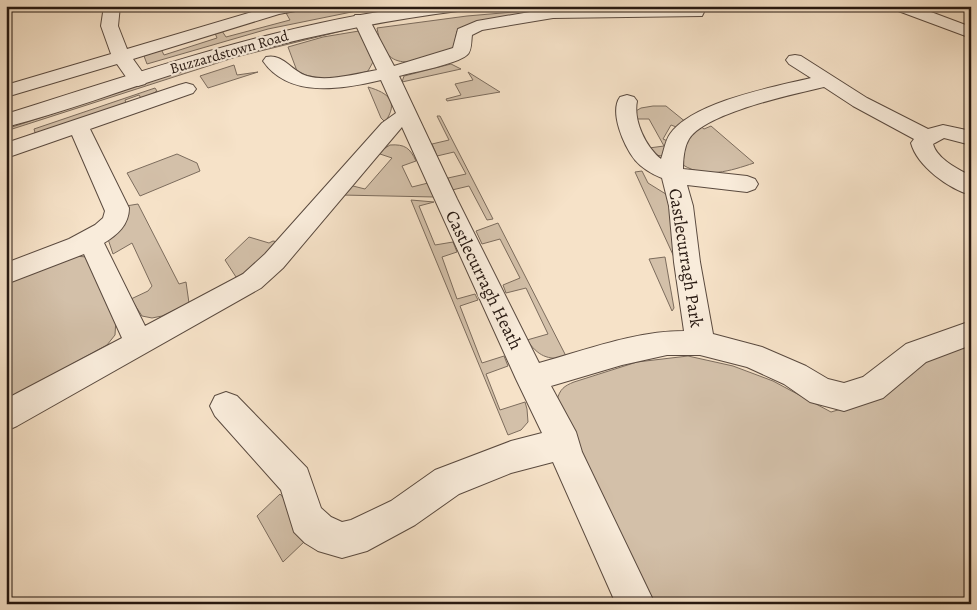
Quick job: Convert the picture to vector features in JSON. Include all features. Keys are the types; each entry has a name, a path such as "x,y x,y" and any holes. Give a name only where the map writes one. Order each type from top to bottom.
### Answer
{"street":[{"path":"112,6 108,17 109,30 122,56 138,80"},
{"path":"6,92 277,10 300,6"},
{"name":"Buzzardstown Road","path":"6,121 245,46 362,20 416,10 458,6"},
{"path":"899,6 928,10 971,33"},
{"path":"272,61 296,79 316,83 362,78 422,65 457,54 463,48 464,33 477,26 553,13 696,12"},
{"name":"Castlecurragh Heath","path":"362,20 564,443 570,462 636,604"},
{"path":"795,60 890,118 927,137"},
{"name":"Castlecurragh Park","path":"700,343 687,262 681,206 672,173 672,160 679,137 692,124 742,103 825,80"},
{"path":"6,151 186,90"},
{"name":"Castlecurragh Park","path":"627,101 624,116 643,155 658,167 686,178 747,184"},
{"path":"6,416 252,281 274,261 389,128 396,121 407,116"},
{"path":"6,274 90,240 110,226 115,218 117,210 105,180 79,127"},
{"path":"971,138 943,131 927,137 922,143 925,152 931,159 971,187"},
{"path":"90,240 138,342"},
{"name":"Castlecurragh Park","path":"532,379 622,352 667,342 700,343 752,356 795,375 821,392 844,397 872,388 916,353 971,334"},
{"path":"226,406 295,480 307,519 318,530 331,538 342,540 354,538 403,512 446,482 511,457 564,443"}],"shaded area":[{"path":"324,6 381,6 268,29 147,64 144,56 161,49 164,55 217,38 215,33 222,31 226,37 290,20 286,13"},
{"path":"537,10 468,25 457,31 453,50 416,61 405,62 396,60 388,54 381,44 377,28 467,16"},
{"path":"344,28 350,29 236,57 6,131 6,129 225,57"},
{"path":"359,31 373,62 368,71 351,76 323,78 305,75 297,71 288,47 323,37"},
{"path":"451,64 461,69 402,82 404,76"},
{"path":"234,65 237,75 258,72 208,88 200,76"},
{"path":"468,72 500,92 447,101 446,99 461,95 455,84 473,80"},
{"path":"368,87 381,92 390,99 391,109 385,122 381,118"},
{"path":"155,88 157,91 142,100 139,95 125,100 127,105 36,136 34,129"},
{"path":"666,106 687,123 679,128 671,125 663,139 670,142 663,156 654,155 649,148 664,146 649,119 636,119 634,112 641,108"},
{"path":"437,116 440,116 493,219 487,220 469,186 452,190 448,178 466,174 454,152 437,156 432,144 449,140"},
{"path":"699,125 704,129 711,126 754,163 727,171 709,173 700,172 683,165 683,143"},
{"path":"390,145 403,146 412,153 416,161 402,166 412,187 428,183 435,197 341,195 349,185 365,189 392,158 377,153"},
{"path":"177,154 197,163 200,171 140,196 127,173"},
{"path":"642,171 648,183 669,196 674,257 635,172"},
{"path":"411,200 434,202 419,206 435,245 453,242 457,252 442,257 457,299 475,294 478,300 460,306 482,363 504,356 508,366 486,374 500,410 525,402 528,422 521,430 508,435"},
{"path":"138,204 179,284 186,282 189,303 162,316 152,318 142,316 131,299 148,291 152,286 132,243 113,254 108,239 126,206"},
{"path":"498,223 567,358 544,356 535,350 527,340 548,334 526,288 506,293 503,285 520,278 500,239 482,244 476,231"},
{"path":"249,237 269,243 273,241 278,242 253,273 236,277 225,260"},
{"path":"72,256 88,257 116,318 115,335 107,345 6,400 6,280"},
{"path":"665,257 674,308 672,311 649,259"},
{"path":"971,343 971,604 652,604 557,400 563,388 574,382 637,362 688,356 733,366 773,381 831,412 875,399 922,363"},
{"path":"280,494 288,503 305,541 283,562 257,516"}]}
